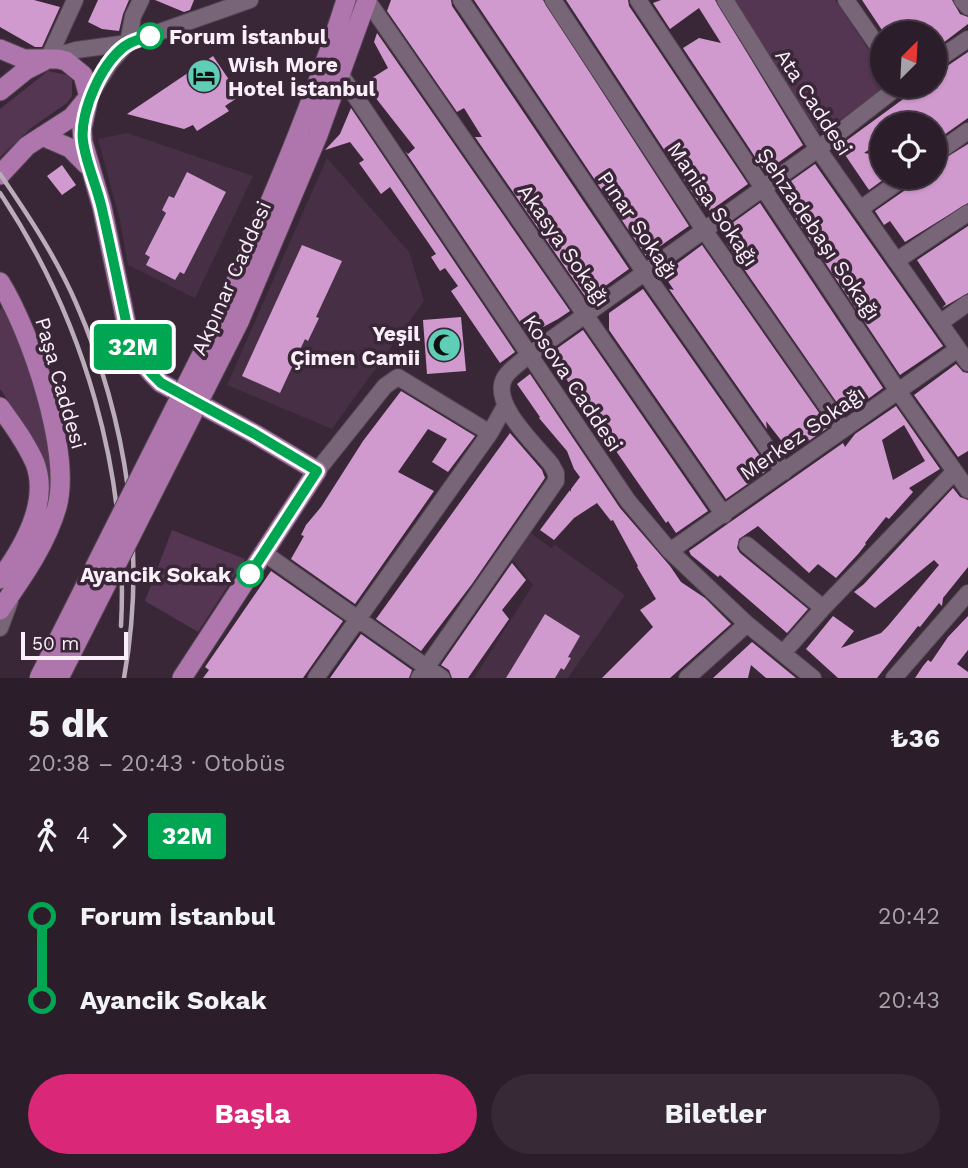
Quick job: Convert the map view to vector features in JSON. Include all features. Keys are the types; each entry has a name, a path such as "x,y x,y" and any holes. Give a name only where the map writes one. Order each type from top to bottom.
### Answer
{"main road":[{"name":"Akpınar Caddesi","path":"39,678 230,319 266,211 324,69 346,0"},
{"name":"Akpınar Caddesi","path":"59,678 303,171 367,0"},
{"path":"0,50 24,59 58,59 75,67 83,75 89,97 82,129 89,167 102,206 130,341 136,356 161,383 317,471 183,678"},
{"path":"0,91 26,70 48,59"},
{"path":"0,174 27,146 72,117 89,97"},
{"path":"42,136 70,148 89,167"},
{"name":"Paşa Caddesi","path":"0,282 29,345 55,434 61,467 57,506 49,530 7,584"},
{"name":"Paşa Caddesi","path":"0,407 27,448 39,481 30,530 7,584 0,610"}],"street":[{"path":"48,59 75,0"},
{"path":"89,97 110,63 128,43 133,16 141,0"},
{"path":"48,59 59,53 128,43 218,6 250,0"},
{"name":"Akasya Sokağı","path":"367,0 724,515"},
{"name":"Pınar Sokağı","path":"461,0 784,472"},
{"name":"Manisa Sokağı","path":"552,0 704,230 843,429"},
{"name":"Şehzadebaşı Sokağı","path":"638,0 898,391 968,490"},
{"name":"Ata Caddesi","path":"725,0 818,149 968,363"},
{"path":"846,0 870,35"},
{"path":"962,0 968,6"},
{"path":"947,53 968,39"},
{"name":"Kosova Caddesi","path":"341,75 628,501 670,551 747,624 813,678"},
{"path":"423,673 556,481 556,473 551,464 505,408 501,388 504,379 529,355 818,149 884,98"},
{"path":"947,146 968,131"},
{"path":"860,209 888,189"},
{"path":"896,261 968,213"},
{"path":"940,323 968,303"},
{"name":"Merkez Sokağı","path":"670,551 958,349"},
{"path":"317,471 385,386 398,377 490,433"},
{"path":"316,678 505,408"},
{"path":"783,653 822,608 954,472"},
{"path":"747,545 822,608"},
{"path":"264,553 358,619 423,673 442,678"},
{"path":"0,628 7,584"},
{"path":"894,678 968,593"},
{"path":"687,678 747,624"}],"shaded area":[{"path":"733,0 835,0 870,51 871,98 824,132 817,130"},
{"path":"48,71 67,75 72,80 72,96 67,103 31,128 0,157 0,109"},
{"path":"127,133 253,176 195,298 128,265 120,220 98,139"},
{"path":"327,158 409,252 424,301 332,429 227,385"},
{"path":"3,304 38,397 52,449 53,493 47,508 41,454 0,389 0,310"},
{"path":"172,530 245,559 198,632 145,601"},
{"path":"528,531 551,548 555,545 625,595 568,678 474,678 533,585 512,559"}],"building":[{"path":"0,0 34,0 60,7 42,47 35,47 0,27"},
{"path":"98,0 129,0 119,31 102,29 88,22"},
{"path":"155,0 194,0 190,10 184,12"},
{"path":"391,0 451,0 452,6 629,269 587,299 475,137 482,137 464,108 457,112 387,11"},
{"path":"474,0 543,0 689,226 646,256"},
{"path":"566,0 628,0 629,6 748,184 710,211 703,201 701,206"},
{"path":"661,0 715,0 803,145 765,172 683,48 699,38 721,43 699,8 670,29 653,3"},
{"path":"862,0 952,0 960,14 968,17 968,24 947,40 947,21 876,21"},
{"path":"377,33 570,311 558,319 534,332 524,328 405,151 408,154 415,148 364,83 388,68 374,42"},
{"path":"968,52 968,118 947,133 947,112 885,112 905,98 947,98 947,66"},
{"name":"Wish More Hotel İstanbul","path":"213,56 240,96 225,106 229,111 197,131 193,125 184,129 127,114"},
{"path":"351,108 515,352 500,363 451,291 458,286 445,268 440,271 431,257 436,254 390,187 381,194 359,163 364,160 350,142 325,150 340,134"},
{"path":"870,123 870,149 864,153 870,154 869,190 839,146"},
{"path":"968,144 968,203 905,242 890,221 884,225 875,211 907,189 947,189 947,157"},
{"path":"815,164 943,346 900,375 788,207 796,209 781,188"},
{"path":"62,165 76,185 62,195 47,176"},
{"path":"187,172 226,192 184,274 180,272 175,280 146,265 150,257 145,254 166,213 162,210 169,196 174,198"},
{"path":"760,203 883,388 849,413 842,410 726,243 729,244 724,229"},
{"path":"968,226 968,293 942,308 946,304 917,260"},
{"path":"302,245 342,261 316,317 319,318 308,341 305,339 280,393 242,376"},
{"path":"702,245 829,427 791,453 766,421 767,429 669,289 674,290 663,274"},
{"path":"643,289 769,469 726,499 609,330 609,313"},
{"name":"Yeşil Çimen Camii","path":"461,317 466,371 427,374 423,320"},
{"path":"583,330 708,511 676,533 668,521 666,523 549,354"},
{"path":"956,364 963,372 968,373 968,451 958,457 914,395"},
{"path":"530,374 620,508 681,582 705,598 731,624 670,678 602,678 653,627 640,610 656,599 613,520 611,521 597,503 574,518 554,540 540,530 580,477 567,451 539,418 517,384"},
{"path":"401,391 475,436 448,472 432,462 447,439 428,429 398,472 434,491 355,604 291,559 304,536 301,535 306,525"},
{"path":"896,406 940,469 909,488 913,492 889,519 886,517 836,578 818,564 809,573 758,526 739,539 737,548 740,553 808,609 787,633 689,551 843,443 845,447 855,434","holes":["904,425 925,461 893,480 882,440"]},
{"path":"510,433 542,470 545,478 472,584 421,651 376,619"},
{"path":"953,488 960,497 968,500 968,567 943,598 942,606 939,603 920,627 918,626 877,678 838,678 806,649 833,616 854,631 841,648 881,633 888,626 939,565 934,560 875,608 854,592"},
{"path":"512,563 526,580 502,610 509,619 468,678 452,678 449,670 441,665"},
{"path":"271,571 343,621 303,678 203,678 209,670 205,667"},
{"path":"545,614 580,636 564,670 561,668 555,678 506,678"},
{"path":"968,616 968,650 957,664 968,672 968,678 915,678 928,660 931,662 948,637"},
{"path":"361,634 412,670 409,678 330,678"},
{"path":"752,642 796,678 766,678 751,665 748,678 713,678"}],"railway":[{"path":"0,174 60,269 76,303 94,347 120,440 128,487 133,582 131,630 124,678"},
{"path":"0,193 30,242 55,292 77,345 95,400 108,455 117,512 122,569 121,626"}],"bus line":[{"name":"32M","path":"150,36 128,43 100,76 85,112 83,142 102,206 130,341 136,356 161,383 317,471 250,574"}],"place":[{"name":"Forum İstanbul","path":"150,36"},
{"name":"Wish More Hotel İstanbul","path":"204,76"},
{"name":"Yeşil Çimen Camii","path":"444,345"},
{"name":"Ayancik Sokak","path":"250,574"}]}
